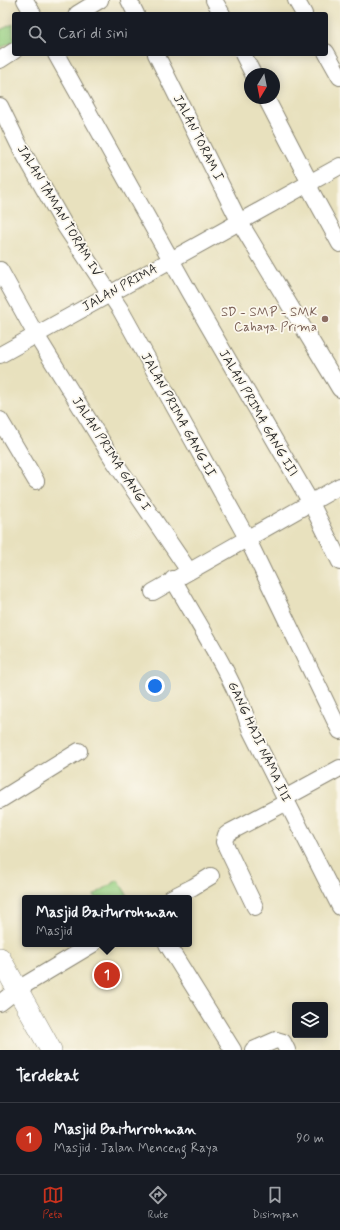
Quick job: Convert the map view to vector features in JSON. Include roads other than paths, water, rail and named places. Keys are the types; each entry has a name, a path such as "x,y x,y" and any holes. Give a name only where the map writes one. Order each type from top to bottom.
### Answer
{"street":[{"path":"25,0 33,12"},
{"path":"80,12 100,0"},
{"path":"129,0 135,12"},
{"path":"214,0 221,12"},
{"path":"296,0 303,12"},
{"path":"0,60 12,53"},
{"name":"JALAN PRIMA GANG III","path":"57,56 170,260 311,503 340,562"},
{"name":"JALAN TORAM I","path":"157,56 240,221"},
{"path":"244,56 250,68"},
{"path":"328,56 340,77"},
{"path":"269,104 310,183 311,192 340,244"},
{"name":"JALAN TAMAN TORAM IV","path":"0,106 19,145 65,226 109,294"},
{"name":"JALAN PRIMA","path":"0,355 340,166"},
{"path":"240,221 340,389"},
{"name":"JALAN PRIMA GANG I","path":"0,270 36,334 114,461 189,571"},
{"name":"JALAN PRIMA GANG II","path":"109,294 120,309 247,538 340,730"},
{"path":"0,420 36,481"},
{"path":"153,592 173,579 340,486"},
{"name":"GANG HAJI NAMA III","path":"173,579 224,667 241,701 251,731 340,908"},
{"path":"0,800 79,752"},
{"path":"255,907 224,842 226,835 340,768"},
{"path":"177,895 211,876"},
{"path":"0,1003 18,989 88,947"},
{"path":"169,947 233,1050"},
{"path":"0,958 51,1050"},
{"path":"253,1050 276,1040 283,1042 287,1050"}],"place":[{"name":"SD - SMP - SMK Cahaya Prima","path":"325,319"},
{"name":"Masjid Baiturrohman","path":"107,975"}]}
